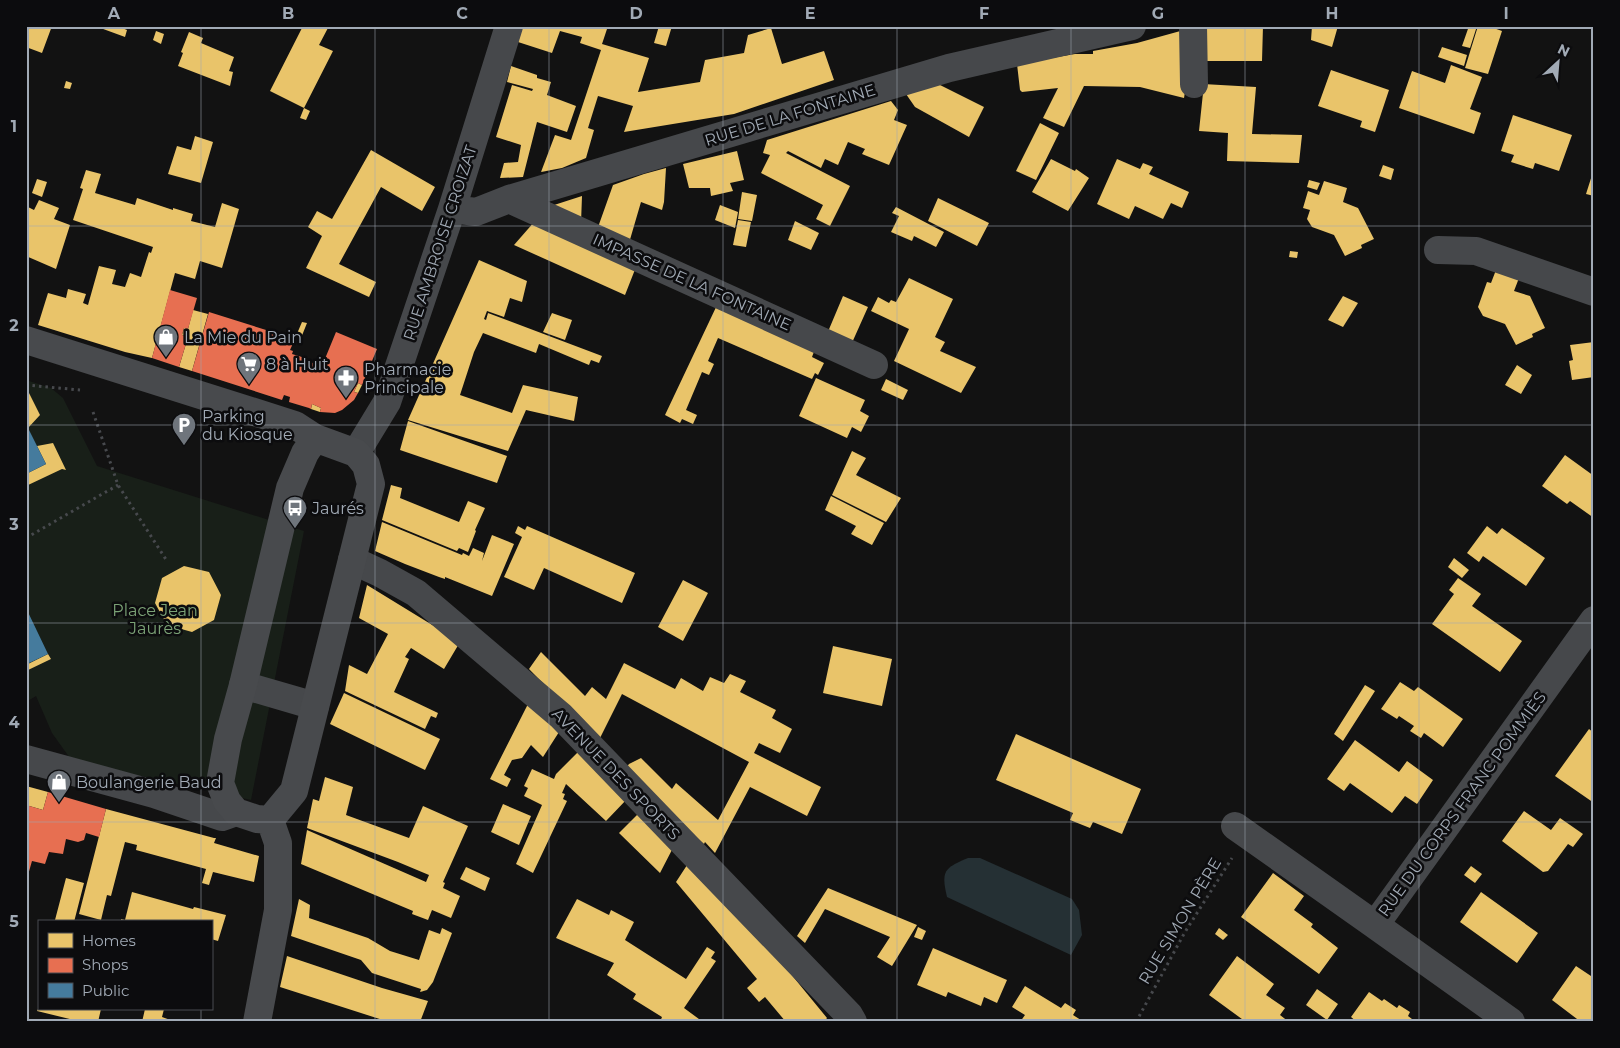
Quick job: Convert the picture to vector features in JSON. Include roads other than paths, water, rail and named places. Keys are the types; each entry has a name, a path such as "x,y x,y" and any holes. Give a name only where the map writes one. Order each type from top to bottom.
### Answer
{"main road":[{"path":"26,340 295,425 315,438 356,453 366,465 371,484 294,791 270,820"},
{"path":"270,820 257,819 236,812 227,801 220,783 228,738 243,686 290,488 305,453 315,438"},
{"path":"257,1022 278,910 278,843 270,820"}],"street":[{"name":"RUE AMBROISE CROIZAT","path":"356,453 387,402 452,209 509,26"},
{"name":"RUE DE LA FONTAINE","path":"452,209 476,212 508,199 949,68 1132,26"},
{"path":"1193,26 1194,84"},
{"name":"IMPASSE DE LA FONTAINE","path":"508,199 874,365"},
{"path":"1438,250 1476,251 1594,292"},
{"name":"AVENUE DES SPORTS","path":"352,560 416,593 561,716 849,1015 853,1022"},
{"name":"RUE DU CORPS FRANC POMMIÈS","path":"1511,1022 1375,925 1594,620"},
{"path":"243,686 315,706"},
{"path":"26,759 154,794 222,817 236,812"},
{"path":"1241,830 1375,925"}],"place":[{"name":"La Mie du Pain","path":"166,358"},
{"name":"8 à Huit","path":"249,385"},
{"name":"Pharmacie Principale","path":"346,399"},
{"name":"Parking du Kiosque","path":"184,446"},
{"name":"Jaurés","path":"295,529"},
{"name":"Boulangerie Baud","path":"59,803"}],"park label":[{"name":"Place Jean Jaurès","path":"155,619"}]}
